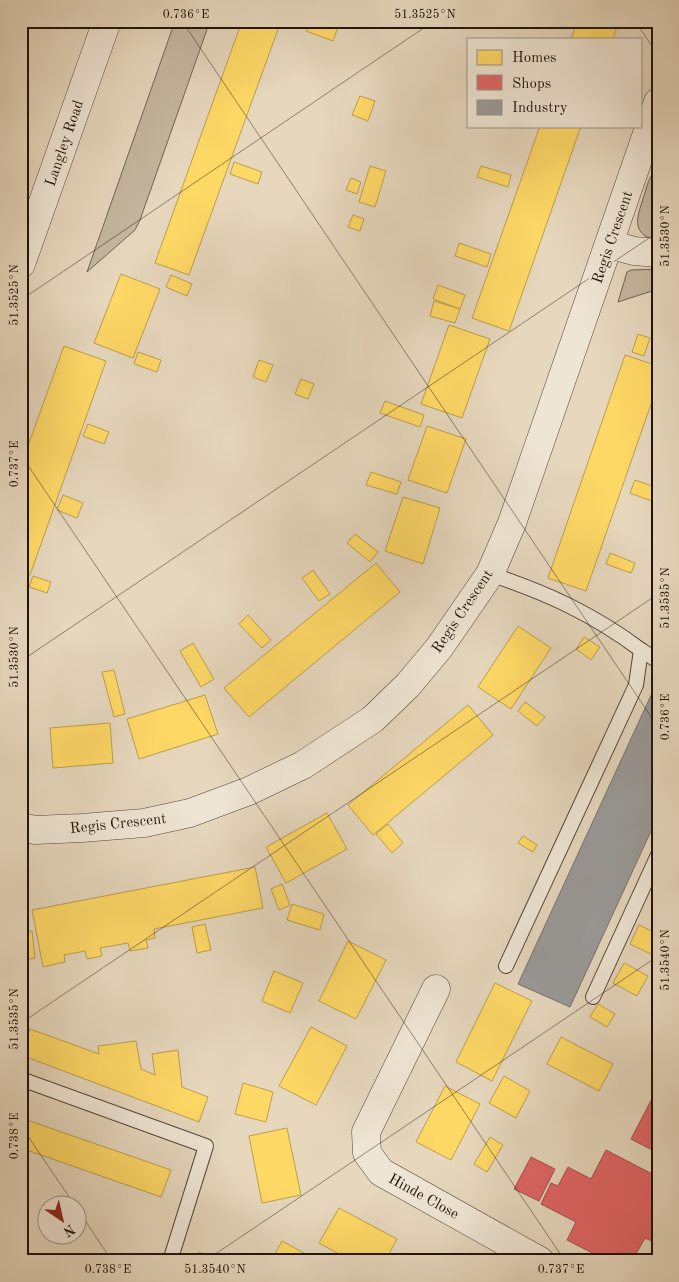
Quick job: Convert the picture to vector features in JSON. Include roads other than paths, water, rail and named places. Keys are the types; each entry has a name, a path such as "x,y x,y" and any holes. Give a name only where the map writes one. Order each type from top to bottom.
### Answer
{"street":[{"name":"Langley Road","path":"21,264 107,21"},
{"name":"Regis Crescent","path":"21,828 35,830 90,828 144,823 190,813 249,791 303,764 373,719 408,685 439,648 490,574 512,523 609,244 652,137 658,102"},
{"path":"609,244 634,251 658,253"},
{"name":"Hinde Close","path":"436,989 366,1132 367,1153 381,1172 540,1261"}],"lane":[{"path":"490,574 525,585 566,603 604,624 658,661"},
{"path":"506,966 636,685 641,650"},
{"path":"593,997 658,854"},
{"path":"21,1079 206,1146 170,1261"}]}
